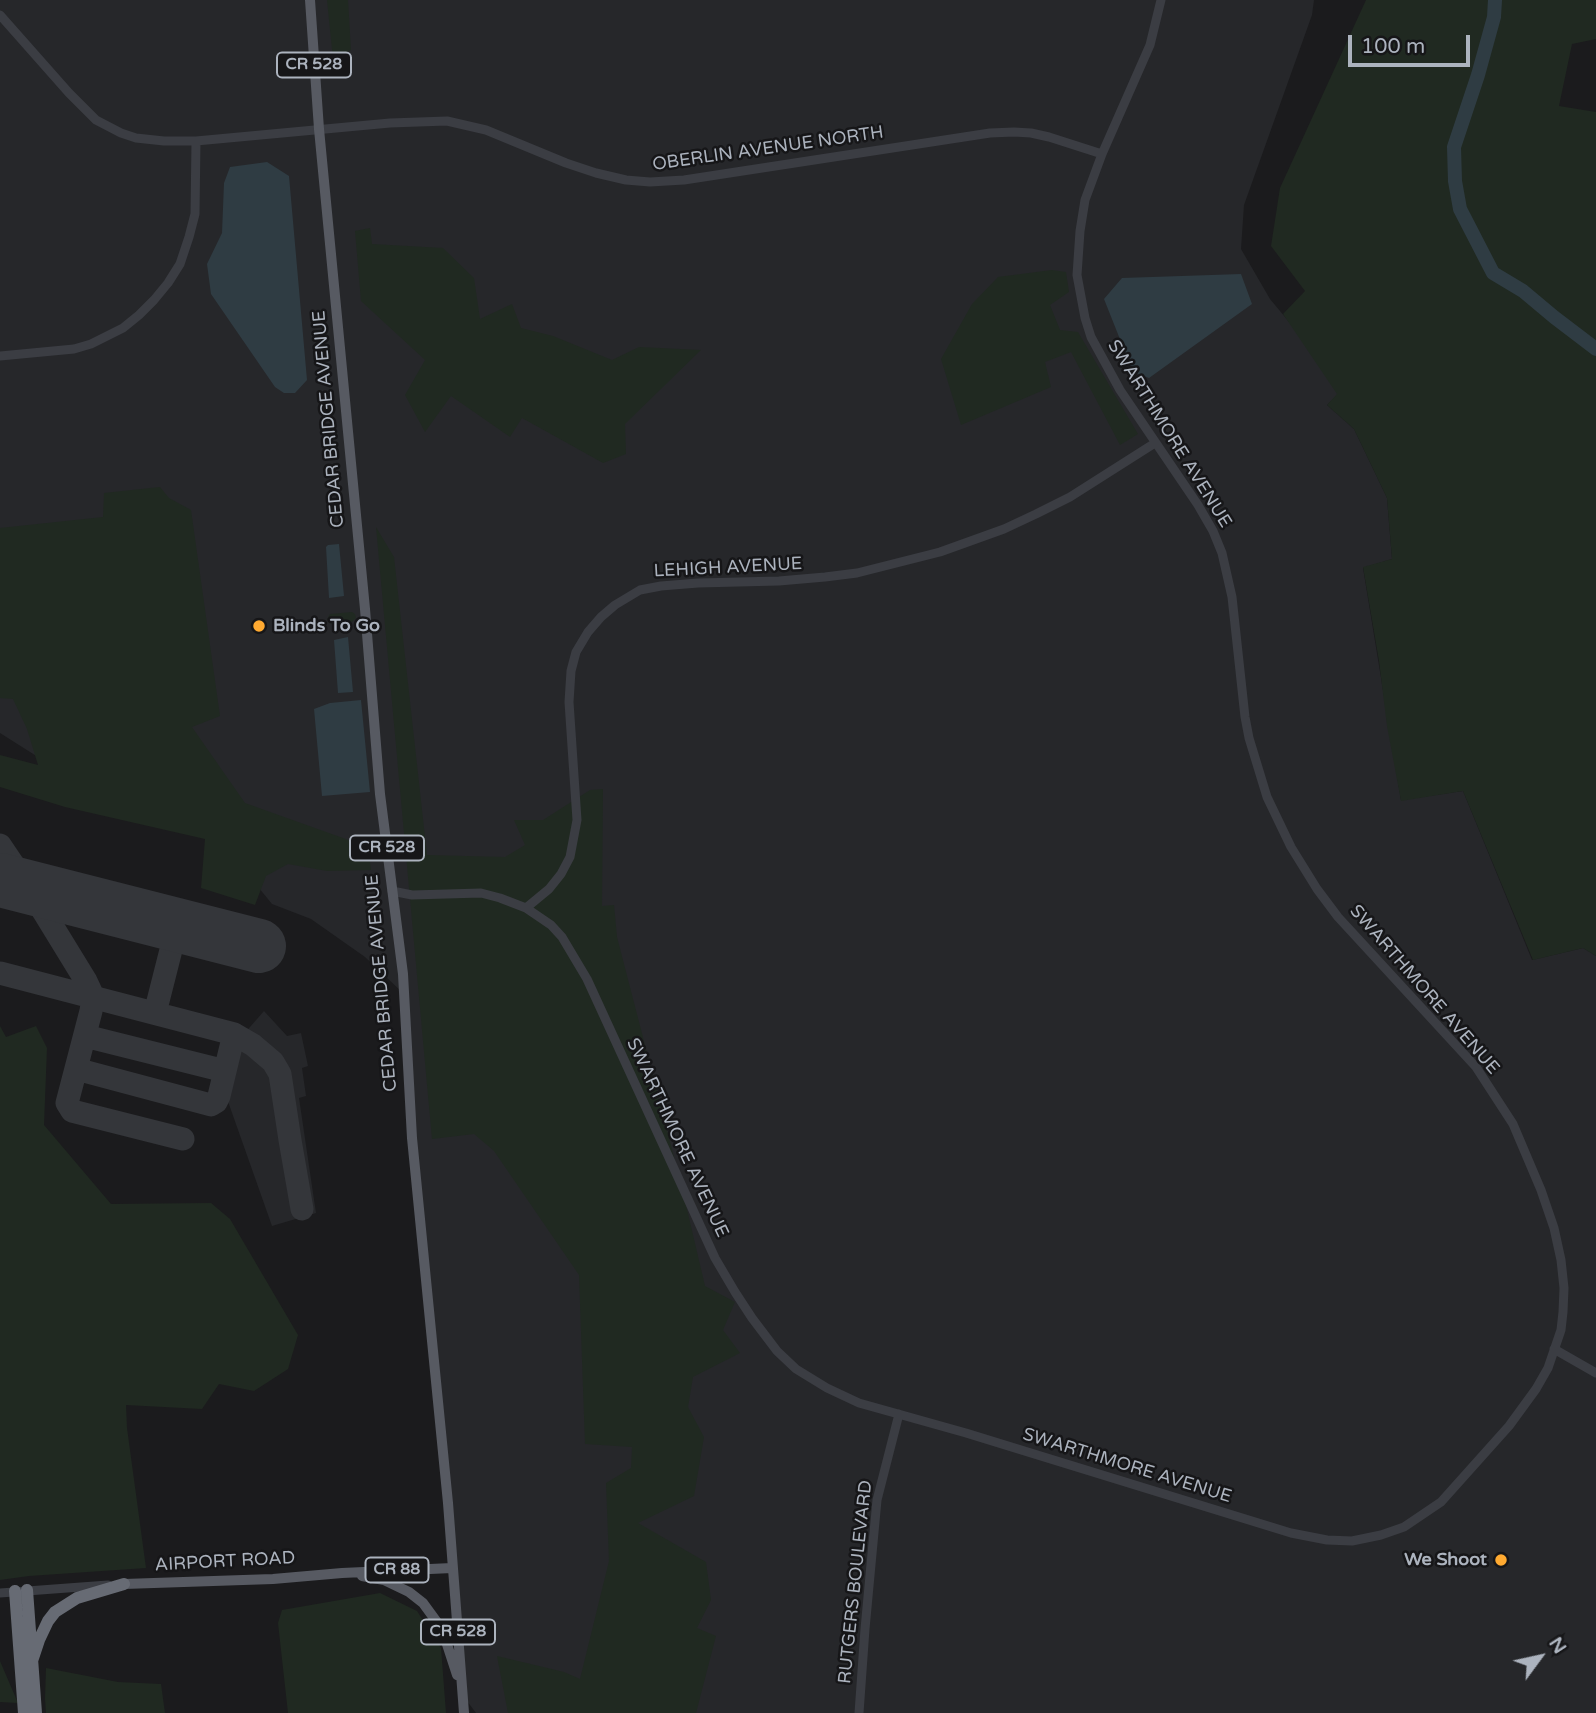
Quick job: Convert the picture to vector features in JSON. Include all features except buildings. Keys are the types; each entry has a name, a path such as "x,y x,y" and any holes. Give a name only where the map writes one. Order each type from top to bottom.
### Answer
{"highway":[{"path":"32,1661 39,1640 55,1612 77,1598 124,1584"},
{"path":"21,1591 32,1661 36,1713"},
{"path":"21,1591 24,1713"}],"main road":[{"name":"CEDAR BRIDGE AVENUE","path":"310,0 319,130 380,793 403,974 412,1138 448,1503 464,1713"},
{"name":"AIRPORT ROAD","path":"124,1584 273,1579 452,1568"},
{"path":"342,1573 384,1580 409,1592 423,1603 442,1629 464,1697"}],"street":[{"name":"SWARTHMORE AVENUE","path":"392,891 412,895 481,893 500,898 526,908 551,925 562,937 587,979 715,1258 752,1318 777,1351 796,1369 827,1388 859,1403 1291,1532 1327,1540 1352,1541 1404,1527 1441,1502 1509,1426 1536,1390 1548,1368 1561,1330 1563,1312 1564,1288 1554,1228 1522,1142 1514,1124 1476,1067 1338,917 1317,890 1291,847 1267,797 1245,717 1232,597 1222,553 1213,531 1108,370 1084,318 1077,275 1085,200 1102,154 1150,45 1161,0"},
{"name":"OBERLIN AVENUE NORTH","path":"0,15 96,120 136,138 196,141 390,123 447,121 486,130 596,173 650,182 684,180 990,133 1031,133 1102,154"},
{"path":"0,356 74,349 91,344 123,328 154,300 169,283 180,264 189,237 195,214 196,141"},
{"name":"LEHIGH AVENUE","path":"526,908 550,889 570,857 577,820 569,702 571,671 576,652 589,632 615,605 640,590 661,586 825,578 857,573 940,552 1037,514 1070,497 1155,443"},
{"path":"1555,1349 1596,1373"},
{"name":"RUTGERS BOULEVARD","path":"859,1713 877,1500 899,1414"},
{"name":"AIRPORT ROAD","path":"0,1593 124,1584"}],"shaded area":[{"path":"0,0 1314,0 1312,15 1244,205 1241,249 1270,299 1300,335 1338,394 1327,405 1354,429 1387,498 1392,559 1363,568 1401,800 1463,791 1532,960 1583,948 1596,956 1596,1713 476,1713 464,1697 404,994 365,957 311,919 272,904 232,855 184,818 49,764 0,733"},
{"path":"327,0 348,0 351,50 333,59"},
{"path":"1366,0 1596,0 1596,39 1572,44 1559,106 1596,112 1596,956 1583,948 1533,960 1463,791 1401,801 1363,567 1392,559 1387,498 1354,429 1327,405 1337,394 1283,314 1305,291 1271,246 1280,188"},
{"path":"267,162 289,176 307,380 295,393 284,393 275,387 211,294 207,264 222,233 224,183 230,167"},
{"path":"370,228 372,244 443,248 474,278 480,319 512,304 521,328 553,336 612,360 639,347 701,350 625,424 626,454 603,463 522,418 510,437 451,396 425,432 405,395 425,360 361,301 355,231"},
{"path":"1052,270 1066,272 1069,292 1050,305 1060,330 1078,332 1138,434 1120,445 1071,352 1045,362 1051,387 961,425 941,359 972,304 998,277"},
{"path":"1241,274 1252,304 1149,378 1133,372 1104,299 1122,278"},
{"path":"160,487 169,498 191,510 220,716 192,727 245,803 368,847 371,870 327,871 288,864 266,876 255,905 201,888 205,839 65,807 0,787 0,755 38,765 27,729 13,699 0,698 0,528 103,517 104,493"},
{"path":"376,527 394,557 427,855 505,857 525,845 514,820 543,820 590,790 603,789 602,906 614,905 617,937 705,1286 735,1302 723,1330 740,1353 693,1377 688,1407 704,1437 694,1496 638,1523 706,1562 711,1600 697,1628 716,1636 696,1713 508,1713 497,1656 564,1672 580,1679 609,1561 606,1483 631,1468 632,1447 585,1444 579,1275 494,1151 474,1134 432,1139"},
{"path":"339,544 344,596 329,598 326,547"},
{"path":"352,612 356,618 352,622 332,624 327,619 330,614"},
{"path":"348,637 353,692 338,693 334,640"},
{"path":"361,700 370,792 322,796 314,709 330,703"},
{"path":"264,1011 287,1036 301,1033 308,1066 302,1068 306,1096 299,1098 316,1213 272,1226 225,1093 239,1036 243,1035"},
{"path":"0,1026 6,1037 36,1026 47,1048 44,1125 111,1204 211,1203 230,1219 298,1335 288,1369 254,1391 219,1384 202,1409 126,1405 146,1568 0,1580"},
{"path":"380,1593 417,1611 441,1648 446,1713 288,1713 278,1623 282,1610"},
{"path":"0,1661 18,1703 0,1702"},
{"path":"46,1668 118,1682 161,1684 165,1713 46,1713"}],"waterway":[{"path":"1495,0 1494,17 1478,75 1454,147 1455,181 1460,209 1493,273 1523,291 1596,349"}],"taxiway":[{"path":"0,845 29,888 93,996 67,1103 72,1111 183,1139"},
{"path":"155,1013 175,934 168,923"},
{"path":"0,973 234,1034 253,1045 273,1062 280,1074 302,1209"},
{"path":"76,1069 211,1105 219,1096 234,1034"},
{"path":"85,1036 225,1071"}],"runway":[{"path":"0,880 259,946"}],"place":[{"name":"Blinds To Go","path":"259,626"},
{"name":"We Shoot","path":"1501,1560"}]}
